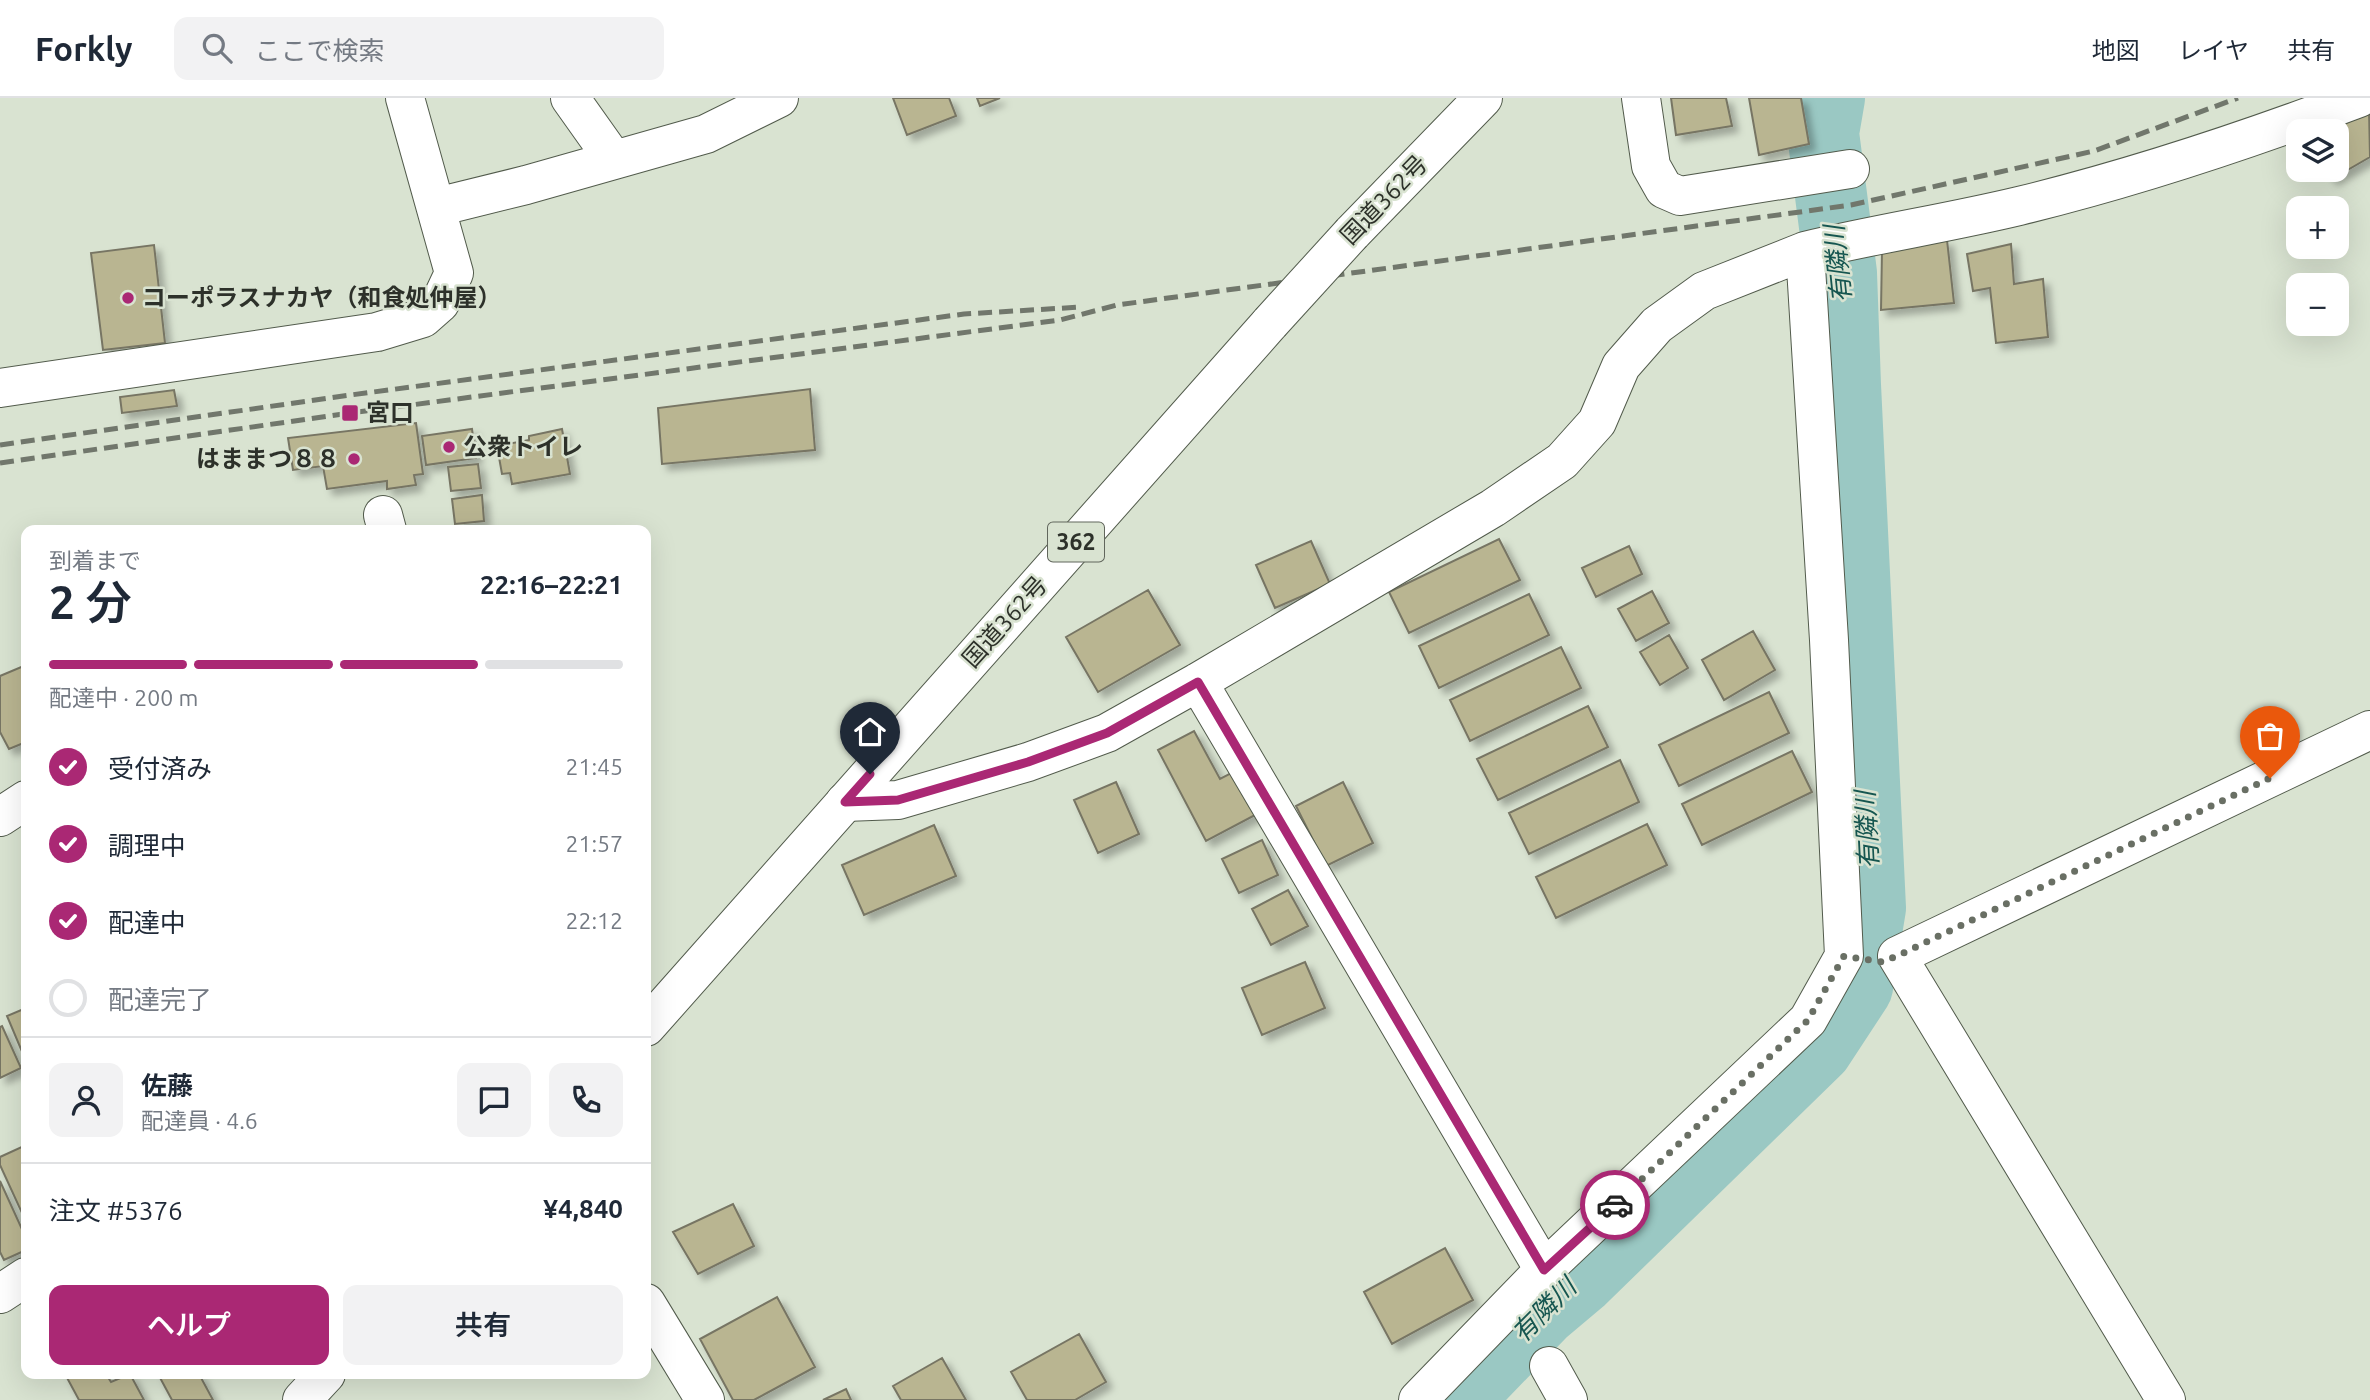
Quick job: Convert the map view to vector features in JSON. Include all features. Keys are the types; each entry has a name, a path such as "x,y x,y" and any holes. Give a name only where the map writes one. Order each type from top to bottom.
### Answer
{"main road":[{"path":"0,388 377,332 423,318 440,303 454,273 405,98"},
{"path":"570,98 614,160"},
{"path":"437,207 706,134 779,98"},
{"name":"国道362号","path":"651,1021 1270,323 1352,233 1483,98"},
{"path":"1641,98 1651,166 1664,189 1680,196 1850,169"},
{"path":"845,802 898,800 1028,762 1107,733 1493,508 1562,461 1597,422 1621,366 1657,325 1704,291 1805,251 2018,206 2122,178 2284,126 2359,98"},
{"path":"1418,1400 1544,1270 1808,1020 1844,956 1829,640 1805,251"},
{"path":"1198,682 1544,1270"},
{"path":"1844,956 1889,959 2370,730"},
{"path":"0,817 21,803"},
{"path":"1889,959 2166,1400"},
{"path":"0,1294 21,1280"},
{"path":"651,1311 705,1400"},
{"path":"1549,1366 1568,1400"},
{"path":"302,1400 321,1379"}],"building":[{"path":"893,98 949,98 956,116 907,135"},
{"path":"977,98 1000,98 980,106"},
{"path":"1671,98 1726,98 1732,126 1676,135"},
{"path":"1749,98 1801,98 1809,144 1759,155"},
{"path":"2369,110 2370,157 2349,169 2349,122"},
{"path":"1947,240 1954,303 1881,310 1882,250"},
{"path":"2011,244 2014,284 2043,279 2048,337 1996,343 1990,288 1973,291 1967,254"},
{"name":"コーポラスナカヤ（和食処仲屋）","path":"154,245 165,343 103,350 91,253"},
{"path":"810,389 815,450 662,464 658,408"},
{"path":"174,390 177,406 122,413 120,397"},
{"path":"416,423 423,474 414,475 416,485 387,489 387,481 327,489 323,466 293,470 288,438"},
{"name":"公衆トイレ","path":"472,429 476,458 426,465 422,436"},
{"path":"562,429 570,474 512,484 510,473 502,474 497,446 529,440 529,436"},
{"path":"478,464 481,488 451,491 448,467"},
{"path":"482,495 484,521 455,524 452,499"},
{"path":"1499,539 1520,580 1409,633 1389,592"},
{"path":"1311,541 1330,584 1275,608 1256,565"},
{"path":"1629,546 1642,574 1596,597 1582,568"},
{"path":"1148,590 1180,645 1098,692 1066,637"},
{"path":"1652,591 1669,623 1636,641 1618,609"},
{"path":"1529,594 1549,635 1439,688 1419,646"},
{"path":"1753,631 1775,670 1724,700 1702,660"},
{"path":"1669,635 1688,668 1660,685 1640,652"},
{"path":"1561,647 1581,688 1470,741 1450,700"},
{"path":"21,667 21,744 9,749 0,732 0,676"},
{"path":"1769,692 1789,733 1679,786 1659,745"},
{"path":"1588,706 1608,747 1498,800 1477,759"},
{"path":"1194,731 1220,779 1235,771 1257,814 1206,841 1158,750"},
{"path":"1792,751 1812,792 1702,845 1682,804"},
{"path":"1620,760 1639,802 1529,854 1509,813"},
{"path":"1116,782 1139,834 1098,853 1074,800"},
{"path":"1343,782 1373,843 1326,866 1296,806"},
{"path":"1647,824 1667,865 1556,918 1536,877"},
{"path":"934,825 956,876 864,915 842,865"},
{"path":"1262,840 1278,875 1239,893 1222,859"},
{"path":"1288,890 1308,926 1271,945 1252,909"},
{"path":"1305,962 1325,1008 1262,1035 1242,988"},
{"path":"21,1010 21,1049 7,1016"},
{"path":"2,1026 21,1068 0,1078 0,1027"},
{"path":"21,1147 21,1211 0,1165 0,1157"},
{"path":"0,1181 21,1227 21,1252 4,1260 0,1252"},
{"path":"733,1204 754,1246 698,1274 673,1232"},
{"path":"1445,1248 1473,1300 1392,1344 1364,1292"},
{"path":"777,1297 815,1367 754,1400 733,1400 700,1339"},
{"path":"1079,1334 1106,1382 1075,1400 1027,1400 1011,1372"},
{"path":"942,1358 966,1400 901,1400 893,1386"},
{"path":"68,1379 109,1379 111,1382 133,1379 144,1400 79,1400"},
{"path":"161,1379 202,1379 213,1400 172,1400"},
{"path":"846,1389 851,1400 823,1400"}],"waterway":[{"name":"有隣川","path":"1456,1400 1542,1311 1580,1279 1817,1048 1857,987 1870,908 1841,273 1823,133 1829,98"}],"railway":[{"path":"0,463 350,413 1060,320 1117,305 1851,205 2094,151 2238,98"},
{"path":"0,445 343,396 964,314 1082,307"}],"way so far":[{"path":"1615,1205 1808,1020 1844,956 1882,962 1897,956 2270,778"}],"place":[{"name":"コーポラスナカヤ（和食処仲屋）","path":"128,298"},
{"name":"宮口","path":"350,413"},
{"name":"公衆トイレ","path":"449,447"},
{"name":"はままつ８８","path":"354,459"}],"route":[{"path":"870,774 845,802 898,800 1028,762 1107,733 1198,682 1544,1270 1615,1205"}]}
